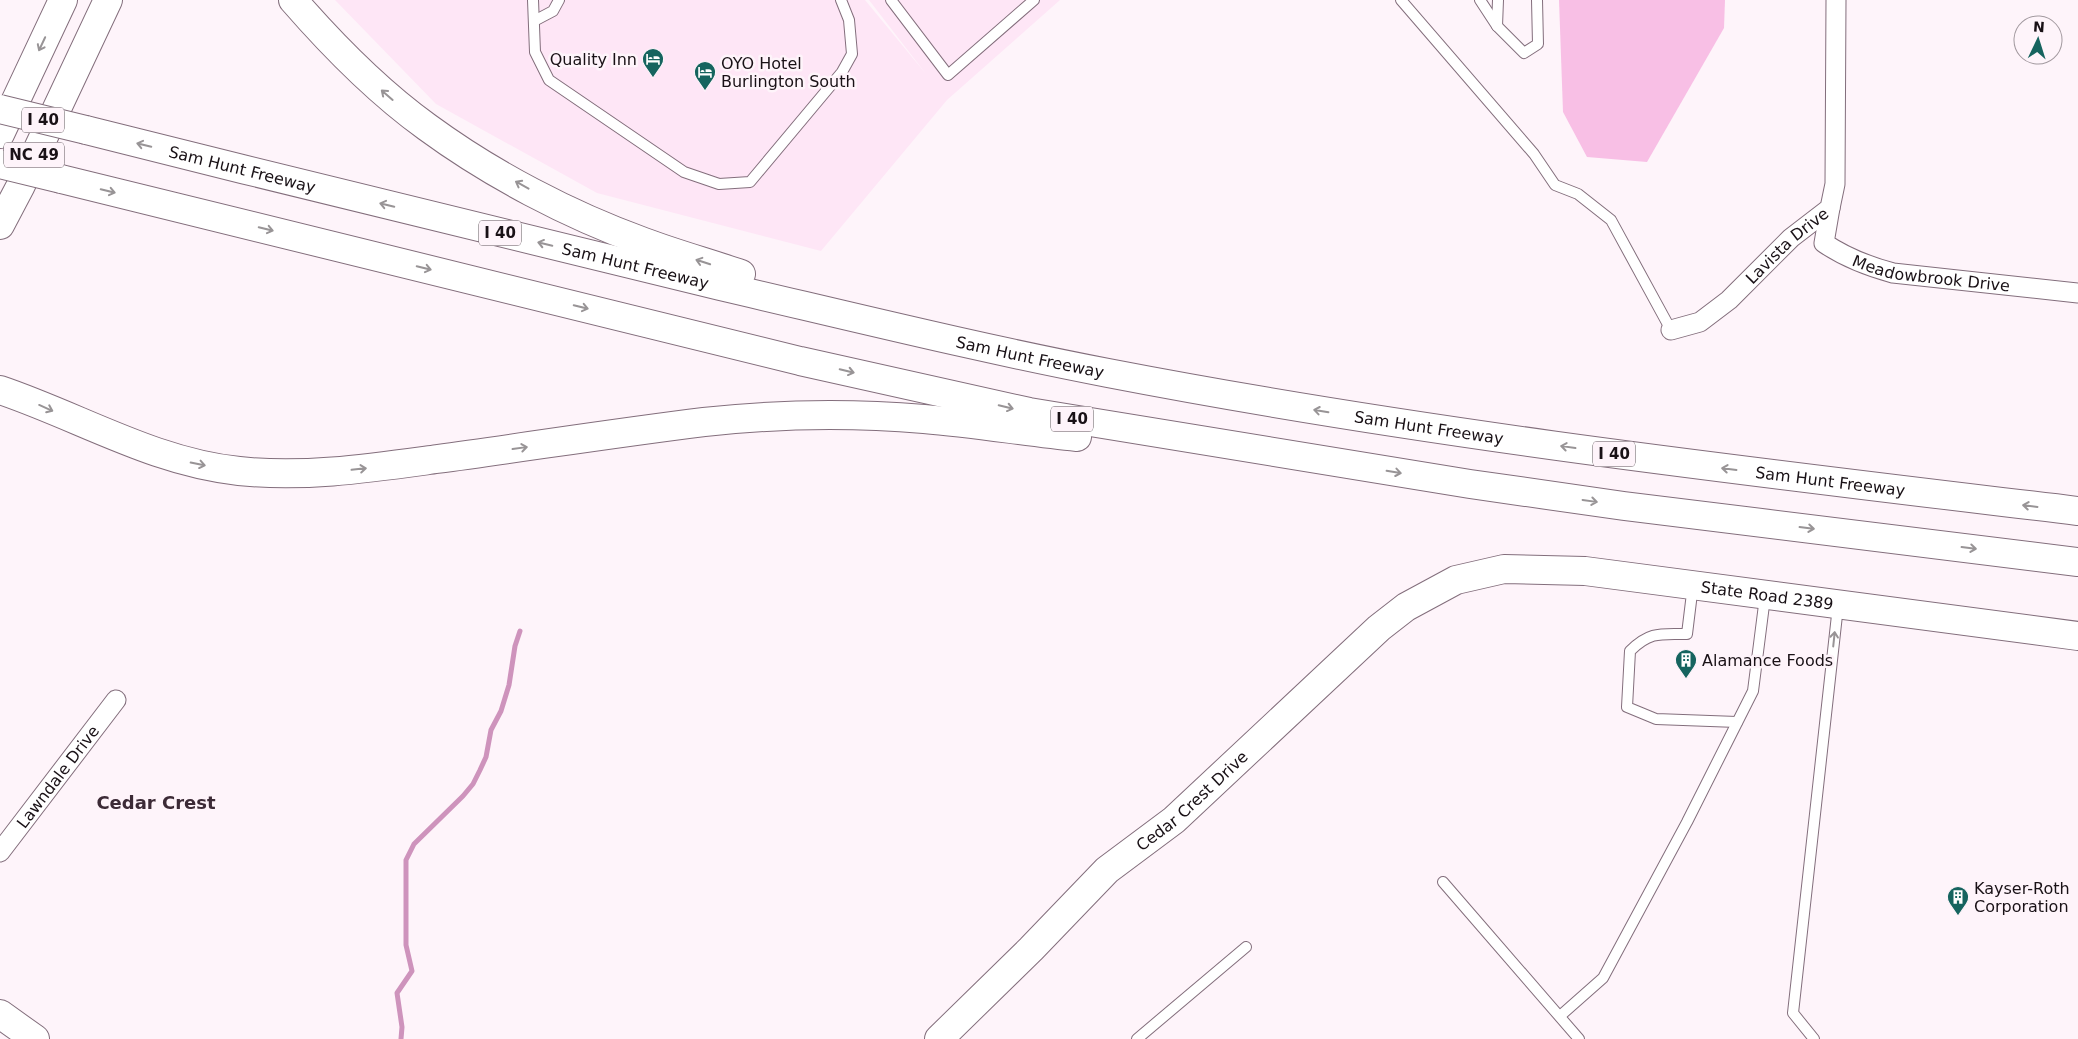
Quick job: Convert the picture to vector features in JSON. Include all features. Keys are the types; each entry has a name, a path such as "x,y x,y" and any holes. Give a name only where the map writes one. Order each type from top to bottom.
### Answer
{"main road":[{"name":"NC 49","path":"0,134 62,0"},
{"name":"NC 49","path":"0,225 108,0"},
{"path":"293,0 350,61 420,122 468,155 536,194 589,220 644,242 916,332"},
{"name":"Sam Hunt Freeway","path":"0,109 523,239 973,346 1108,373 1283,405 1698,466 2078,512"},
{"name":"I 40","path":"0,164 819,365 1029,412 1346,465 1614,504 2078,562"},
{"path":"0,390 26,399 108,435 157,453 194,464 238,471 271,473 356,470 706,422 816,415 926,419 1346,465"},
{"name":"State Road 2389","path":"1456,580 1504,568 1585,571 2078,636"},
{"name":"Cedar Crest Drive","path":"939,1039 1031,949 1107,870 1174,820 1379,628 1406,607 1456,580"},
{"path":"0,1014 35,1039"}],"street":[{"name":"Lavista Drive","path":"1671,330 1700,322 1707,317 1729,300 1791,238 1830,208 1835,184 1836,0"},
{"name":"Meadowbrook Drive","path":"1830,208 1824,244 1845,257 1868,267 1893,273 2078,294"},
{"name":"Lawndale Drive","path":"0,852 116,700"}],"lane":[{"path":"533,0 535,52 550,80 684,172 719,184 750,182 842,72 852,54 849,20 841,0"},
{"path":"534,21 553,11 559,0"},
{"path":"891,0 948,74 1034,0"},
{"path":"1401,0 1534,154 1555,185 1578,194 1610,220 1671,330"},
{"path":"1480,0 1498,26 1524,53 1538,44 1537,0"},
{"path":"1498,0 1498,26"},
{"path":"1693,585 1687,634 1653,635 1641,639 1630,650 1627,708 1656,719 1737,722"},
{"path":"1560,1016 1603,978 1687,822 1753,691 1766,595"},
{"path":"1814,1039 1793,1013 1838,605"},
{"path":"1444,882 1579,1039"},
{"path":"1137,1039 1246,947"}],"shaded area":[{"path":"335,0 865,0 926,74 869,0 1060,0 947,100 821,251 597,193 436,104"},
{"path":"1559,0 1725,0 1724,28 1647,162 1587,157 1563,112"}],"waterway":[{"path":"401,1039 402,1027 397,993 412,971 406,945 406,860 414,844 463,796 473,784 480,770 486,757 491,730 501,711 509,685 515,646 520,631"}],"place":[{"name":"Quality Inn","path":"653,78"},
{"name":"OYO Hotel Burlington South","path":"705,91"},
{"name":"Alamance Foods","path":"1686,679"},
{"name":"Kayser-Roth Corporation","path":"1958,916"}],"district":[{"name":"Cedar Crest","path":"156,802"}]}
